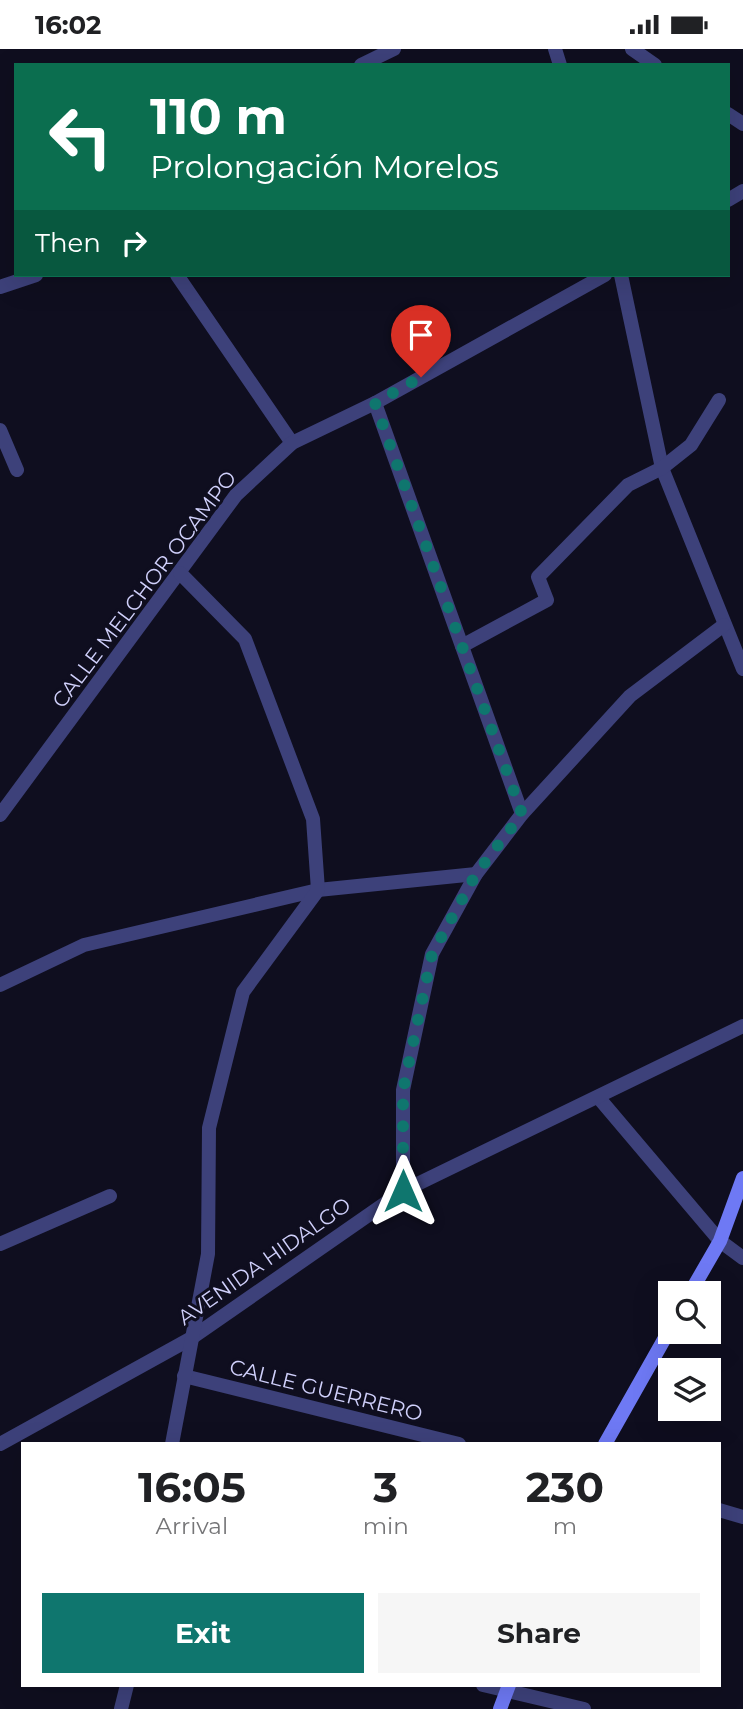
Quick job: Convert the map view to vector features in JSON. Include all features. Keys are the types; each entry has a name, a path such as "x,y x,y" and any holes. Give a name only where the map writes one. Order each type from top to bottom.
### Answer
{"street":[{"path":"365,63 394,49"},
{"path":"632,49 652,63"},
{"path":"0,287 29,277"},
{"path":"178,277 292,443"},
{"name":"CALLE MELCHOR OCAMPO","path":"0,815 236,495 292,443 375,403 601,277"},
{"path":"621,277 662,468 743,669"},
{"path":"462,646 547,600 538,576 628,485 662,468 691,445 719,400"},
{"path":"375,403 522,814"},
{"path":"0,431 18,470"},
{"path":"172,1442 208,1254 209,1128 243,992 318,890 313,819 245,639 180,573"},
{"path":"403,1191 403,1090 432,954 476,874 522,814 630,697 724,625"},
{"path":"0,985 84,946 318,890 476,874"},
{"name":"AVENIDA HIDALGO","path":"0,1444 190,1339 403,1191 743,1026"},
{"path":"597,1097 720,1241 743,1258"},
{"path":"697,1281 720,1241 743,1178"},
{"path":"0,1244 110,1196"},
{"path":"606,1442 662,1344"},
{"name":"CALLE GUERRERO","path":"184,1376 451,1442"},
{"path":"721,1511 743,1517"},
{"path":"121,1709 126,1687"},
{"path":"500,1709 509,1687 584,1709"}],"route":[{"path":"403,1191 403,1090 432,954 476,874 522,814 375,403 421,377"}]}
